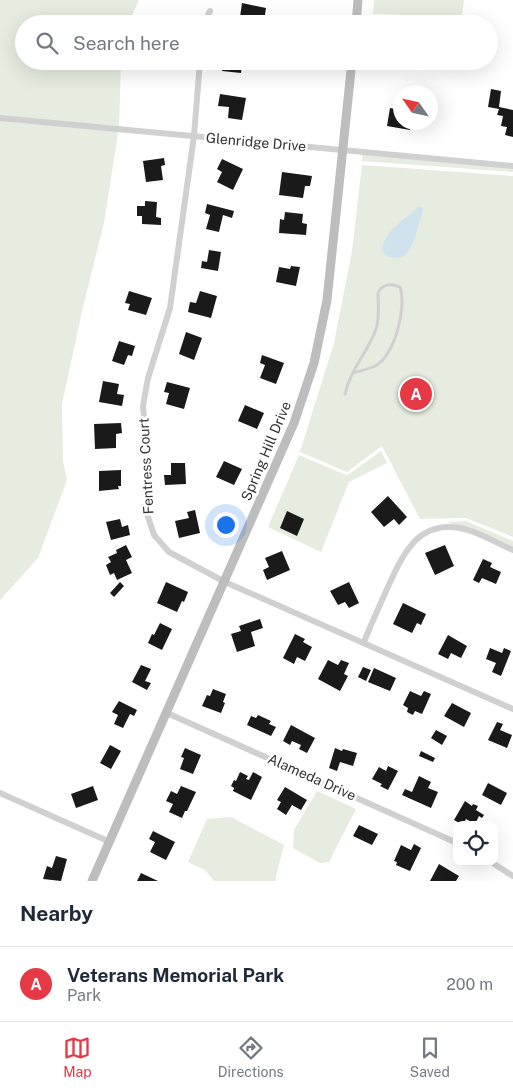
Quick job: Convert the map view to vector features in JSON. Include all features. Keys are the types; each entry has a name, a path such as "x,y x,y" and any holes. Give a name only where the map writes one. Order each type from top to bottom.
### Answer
{"main road":[{"path":"357,15 358,0"},
{"name":"Spring Hill Drive","path":"92,881 294,423 314,363 328,300 351,70"}],"street":[{"path":"208,15 210,11"},
{"name":"Fentress Court","path":"199,70 194,136 170,308 145,392 143,421 146,437 147,514 154,535 168,552 225,582 513,708"},
{"name":"Glenridge Drive","path":"0,118 513,166"},
{"path":"364,642 403,555 408,546 423,534 440,528 466,529 513,550"},
{"name":"Alameda Drive","path":"167,713 453,841"},
{"path":"0,793 110,842"},
{"path":"497,866 513,876"}],"lane":[{"path":"346,394 347,385 353,373 377,328 378,293 380,289 384,286 394,285 400,288 402,294 399,330 390,351 376,366 353,373"}],"shaded area":[{"path":"0,0 139,0 132,15 15,15 15,70 121,70 119,127 104,223 62,404 63,461 67,480 38,558 0,600"},
{"path":"374,0 464,0 462,15 373,14"},
{"path":"363,150 513,169 513,172 362,161"},
{"path":"362,165 513,176 513,537 466,518 420,519 382,446 347,472 300,452 334,343 352,251"},
{"path":"381,451 387,463 349,482 321,552 268,527 299,455 346,475"},
{"path":"466,521 513,541 513,550 447,522"},
{"path":"317,791 356,809 329,862 320,863 293,848 294,830"},
{"path":"231,817 284,845 276,881 214,881 205,870 188,862 207,819"}],"water":[{"path":"419,206 423,208 412,246 399,258 385,255 382,249 392,230"}],"building":[{"path":"242,3 266,8 265,15 240,15"},
{"path":"222,70 241,70 241,73"},
{"path":"491,89 501,91 499,107 513,110 513,137 505,135 507,127 501,126 503,116 497,115 499,109 488,107"},
{"path":"220,94 246,98 242,120 228,118 229,107 218,106"},
{"path":"390,108 393,109 393,127 387,126"},
{"path":"164,158 165,165 161,166 163,180 146,182 143,161"},
{"path":"222,159 243,169 233,190 217,182 222,172 217,169"},
{"path":"282,172 312,176 310,186 305,186 303,198 279,195"},
{"path":"145,201 157,202 156,217 161,218 161,225 142,224 142,216 137,216 137,206 145,206"},
{"path":"207,204 234,211 232,218 223,215 219,232 206,229 210,215 205,213"},
{"path":"285,212 303,214 302,223 307,224 306,235 279,233 280,219 284,220"},
{"path":"209,250 221,252 218,271 201,268 202,261 207,262"},
{"path":"291,266 300,267 296,286 276,282 279,267 290,269"},
{"path":"129,291 152,298 146,315 128,310 130,304 125,303"},
{"path":"200,291 217,296 211,318 188,312 190,302 196,303"},
{"path":"186,332 202,338 194,360 179,354"},
{"path":"119,341 135,346 132,356 128,355 124,365 112,361"},
{"path":"262,355 284,363 276,384 260,378 265,365 260,363"},
{"path":"103,381 119,384 117,394 124,395 122,406 99,402"},
{"path":"167,382 190,388 184,409 166,404 169,393 164,392"},
{"path":"245,405 264,413 257,429 238,421"},
{"path":"121,423 122,433 116,434 116,448 95,449 94,424"},
{"path":"224,461 242,469 234,485 216,477"},
{"path":"171,463 185,463 186,484 165,485 164,475 171,475"},
{"path":"121,470 121,486 118,486 119,489 99,491 99,471"},
{"path":"388,496 407,517 399,525 394,519 384,527 371,512"},
{"path":"195,510 200,533 179,538 175,521 189,518 187,512"},
{"path":"287,511 304,519 297,536 280,528"},
{"path":"120,519 122,527 128,525 130,535 111,540 106,522"},
{"path":"126,545 132,557 126,560 132,573 117,580 114,573 110,575 106,565 111,562 108,557 117,553 116,550"},
{"path":"445,545 454,566 435,575 425,553"},
{"path":"282,551 290,570 267,580 263,570 269,567 265,558"},
{"path":"483,559 492,563 490,567 501,572 496,584 482,578 479,583 473,580"},
{"path":"120,582 124,586 114,597 110,593"},
{"path":"166,582 188,592 177,612 157,603"},
{"path":"349,582 359,603 349,608 345,602 338,605 330,591"},
{"path":"403,603 426,614 421,625 417,623 412,633 393,624"},
{"path":"260,619 263,628 251,632 255,646 237,652 231,634 241,631 239,626"},
{"path":"160,623 172,629 162,650 148,643"},
{"path":"295,634 305,639 303,642 312,647 305,661 297,657 294,664 283,658"},
{"path":"448,635 467,646 461,658 451,653 448,659 438,654"},
{"path":"490,648 502,653 504,648 511,651 501,676 492,672 496,663 486,659"},
{"path":"328,660 338,665 341,660 349,663 344,674 348,676 340,691 318,679"},
{"path":"141,665 151,669 145,681 151,683 147,690 132,682"},
{"path":"363,667 371,670 366,681 358,677"},
{"path":"374,668 396,678 390,691 368,682"},
{"path":"213,689 226,694 221,713 202,706 207,695 210,696"},
{"path":"410,691 421,696 424,691 431,694 422,714 415,711 413,715 407,712 408,708 403,705"},
{"path":"119,701 137,710 134,716 130,714 123,728 114,724 118,715 112,712"},
{"path":"452,703 471,713 464,727 444,716"},
{"path":"258,715 271,721 269,724 276,727 271,736 247,725 251,716 256,718"},
{"path":"497,722 503,724 500,730 512,735 507,748 488,740"},
{"path":"291,725 315,738 307,753 299,749 301,745 292,741 290,745 283,741"},
{"path":"436,730 447,736 442,745 431,738"},
{"path":"110,745 121,751 111,769 100,763"},
{"path":"185,748 201,755 193,774 180,769 184,758 181,757"},
{"path":"335,748 357,753 353,766 340,762 337,771 329,768"},
{"path":"421,751 435,758 433,762 419,756"},
{"path":"388,766 398,771 388,790 380,786 382,784 372,779 379,767 386,771"},
{"path":"240,772 248,776 246,779 249,780 253,772 262,777 251,800 233,791 234,788 231,786 234,780 236,781"},
{"path":"419,776 431,782 428,788 438,792 431,808 402,795 405,789 412,792"},
{"path":"488,783 507,793 501,805 482,795"},
{"path":"93,786 98,800 76,808 71,794"},
{"path":"181,786 196,792 182,818 169,812 173,804 166,801 171,791 177,794"},
{"path":"285,787 307,800 301,810 292,805 286,815 277,809 281,802 277,800"},
{"path":"465,801 472,806 473,804 478,806 476,810 484,815 482,818 479,816 476,821 466,819 465,821 454,820"},
{"path":"359,825 378,834 372,845 353,836"},
{"path":"153,831 175,842 166,860 150,852 155,842 149,839"},
{"path":"414,844 421,848 410,871 396,865 397,862 394,861 401,845 411,850"},
{"path":"56,856 67,859 61,881 43,879 47,866 52,868"},
{"path":"439,864 459,876 456,881 430,881"},
{"path":"141,873 158,881 137,881"}],"place":[{"name":"Veterans Memorial Park","path":"416,394"}]}
